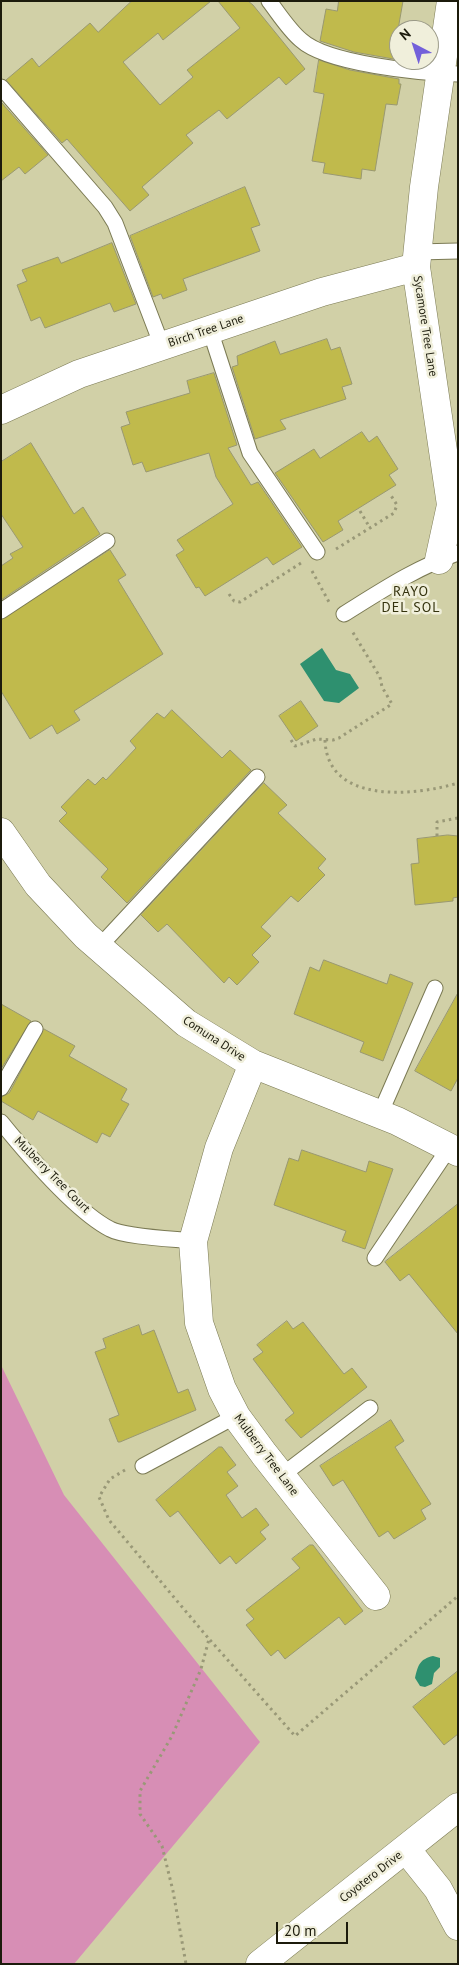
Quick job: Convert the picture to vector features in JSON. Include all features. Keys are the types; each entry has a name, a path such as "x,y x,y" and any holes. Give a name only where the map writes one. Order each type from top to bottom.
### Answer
{"street":[{"name":"Sycamore Tree Lane","path":"448,557 451,505 417,259 424,187 450,74 451,1"},
{"name":"Birch Tree Lane","path":"1,410 79,374 417,259"},
{"name":"Comuna Drive","path":"1,832 38,885 99,947 186,1023 253,1064 380,1114 453,1150"},
{"name":"Mulberry Tree Lane","path":"253,1064 219,1148 193,1241 199,1323 222,1389 236,1416 376,1596"},
{"name":"Coyotero Drive","path":"260,1964 458,1807"},
{"path":"406,1850 438,1889 458,1926"}],"lane":[{"path":"269,1 301,40 319,51 346,60 450,74"},
{"path":"1,87 105,207 115,223 162,346"},
{"path":"417,259 458,251"},
{"path":"210,330 250,453 311,556"},
{"path":"1,611 107,541"},
{"path":"344,614 401,579 448,557"},
{"path":"99,947 257,777"},
{"path":"380,1114 435,988"},
{"path":"1,1088 35,1029"},
{"name":"Mulberry Tree Court","path":"1,1122 25,1152 81,1208 111,1230 156,1238 193,1241"},
{"path":"375,1258 453,1150"},
{"path":"281,1476 370,1408"},
{"path":"144,1466 236,1416"}],"path":[{"path":"229,594 234,601 240,602 311,556 337,549 394,513 397,509 390,494"},
{"path":"360,512 370,528"},
{"path":"291,740 295,746 308,741 339,738 392,704 382,688 380,677 365,655 363,646"},
{"path":"325,740 325,755 332,766 345,780 364,789 386,793 458,783"},
{"path":"437,836 437,822 458,818"},
{"path":"144,1466 129,1467 110,1479 99,1497 109,1520 294,1736 458,1596"},
{"path":"186,1964 174,1891 162,1846 140,1814 140,1791 172,1736 200,1669 209,1639"}],"shaded area":[{"path":"322,648 336,670 350,674 359,688 339,703 324,701 300,664"},
{"path":"1,1365 64,1495 260,1742 74,1964 1,1964"},
{"path":"433,1656 440,1658 440,1667 434,1673 432,1684 425,1687 420,1686 415,1678 419,1666 422,1661"}],"building":[{"path":"132,1 211,1 163,40 158,33 123,62 160,105 193,77 187,70 240,28 218,1 248,1 305,69 286,85 279,77 227,119 219,110 186,135 193,143 142,187 149,195 130,211 67,139 62,143 6,80 32,58 39,67 90,23 98,32"},
{"path":"339,1 403,1 400,20 389,20 389,58 354,52 320,41 326,9 337,11"},
{"path":"319,60 350,70 399,79 399,84 401,84 397,105 386,104 375,171 362,169 361,179 323,173 325,163 312,161 324,94 314,92"},
{"path":"1,102 48,155 25,174 19,167 1,181"},
{"path":"245,187 260,225 251,228 260,251 183,279 187,290 163,299 161,294 153,297 130,236"},
{"path":"112,243 136,304 114,312 110,303 45,328 40,317 31,321 17,285 27,281 22,270 58,257 61,263"},
{"path":"327,339 331,350 340,347 352,384 342,387 346,399 280,420 286,429 255,439 232,367 238,365 237,356 275,341 280,354"},
{"path":"214,373 237,445 228,448 251,485 258,482 302,547 273,565 267,557 205,596 199,587 196,588 176,555 184,550 177,540 233,504 216,477 209,453 146,472 142,462 133,465 121,427 130,424 126,412 190,393 187,381"},
{"path":"362,432 369,442 377,436 398,469 389,475 396,485 338,521 343,530 323,542 275,473 314,449 320,458"},
{"path":"31,443 74,514 83,507 100,534 1,600 1,566 13,558 10,554 23,547 1,514 1,462"},
{"path":"110,550 126,575 118,580 163,654 74,711 80,720 57,734 52,725 30,739 1,691 1,620"},
{"path":"301,701 318,726 296,741 279,716"},
{"path":"172,710 222,758 230,750 251,770 127,903 101,877 108,869 59,821 67,813 61,807 88,779 95,785 103,777 106,780 136,748 130,741 157,713 164,718"},
{"path":"264,783 287,805 278,813 326,859 318,868 325,875 298,902 291,896 261,927 271,936 252,955 259,962 237,985 229,977 224,983 167,924 158,932 141,915"},
{"path":"448,835 458,836 458,897 453,898 453,901 415,905 411,864 419,863 417,839"},
{"path":"324,960 387,984 390,974 413,983 383,1061 360,1052 364,1042 294,1014 310,967 319,971"},
{"path":"458,993 458,1078 451,1091 415,1071"},
{"path":"1,1004 31,1021 1,1069"},
{"path":"44,1029 75,1046 69,1056 127,1089 121,1100 129,1104 110,1137 102,1133 97,1143 38,1111 33,1120 1,1101 1,1097 9,1093"},
{"path":"302,1150 366,1172 369,1161 393,1169 365,1249 342,1241 346,1231 274,1205 289,1158 298,1161"},
{"path":"458,1204 458,1334 409,1274 400,1281 385,1262"},
{"path":"287,1321 293,1329 303,1322 344,1374 352,1368 367,1387 301,1438 285,1420 294,1413 253,1359 263,1352 257,1345"},
{"path":"139,1325 142,1335 154,1330 178,1393 188,1389 196,1410 118,1442 109,1419 119,1415 95,1352 106,1348 103,1339"},
{"path":"391,1420 404,1441 395,1447 431,1504 421,1510 426,1519 394,1539 388,1531 379,1537 343,1480 333,1486 320,1466"},
{"path":"219,1447 222,1447 236,1465 227,1472 238,1486 226,1495 242,1518 256,1508 269,1525 260,1532 266,1539 236,1564 230,1556 220,1564 178,1511 170,1517 156,1500"},
{"path":"310,1545 313,1545 363,1611 345,1625 339,1617 285,1659 278,1650 271,1656 246,1625 254,1619 246,1610 300,1568 292,1559"},
{"path":"458,1671 458,1734 444,1745 413,1707"}],"district":[{"name":"RAYO DEL SOL","path":"411,600"}]}
